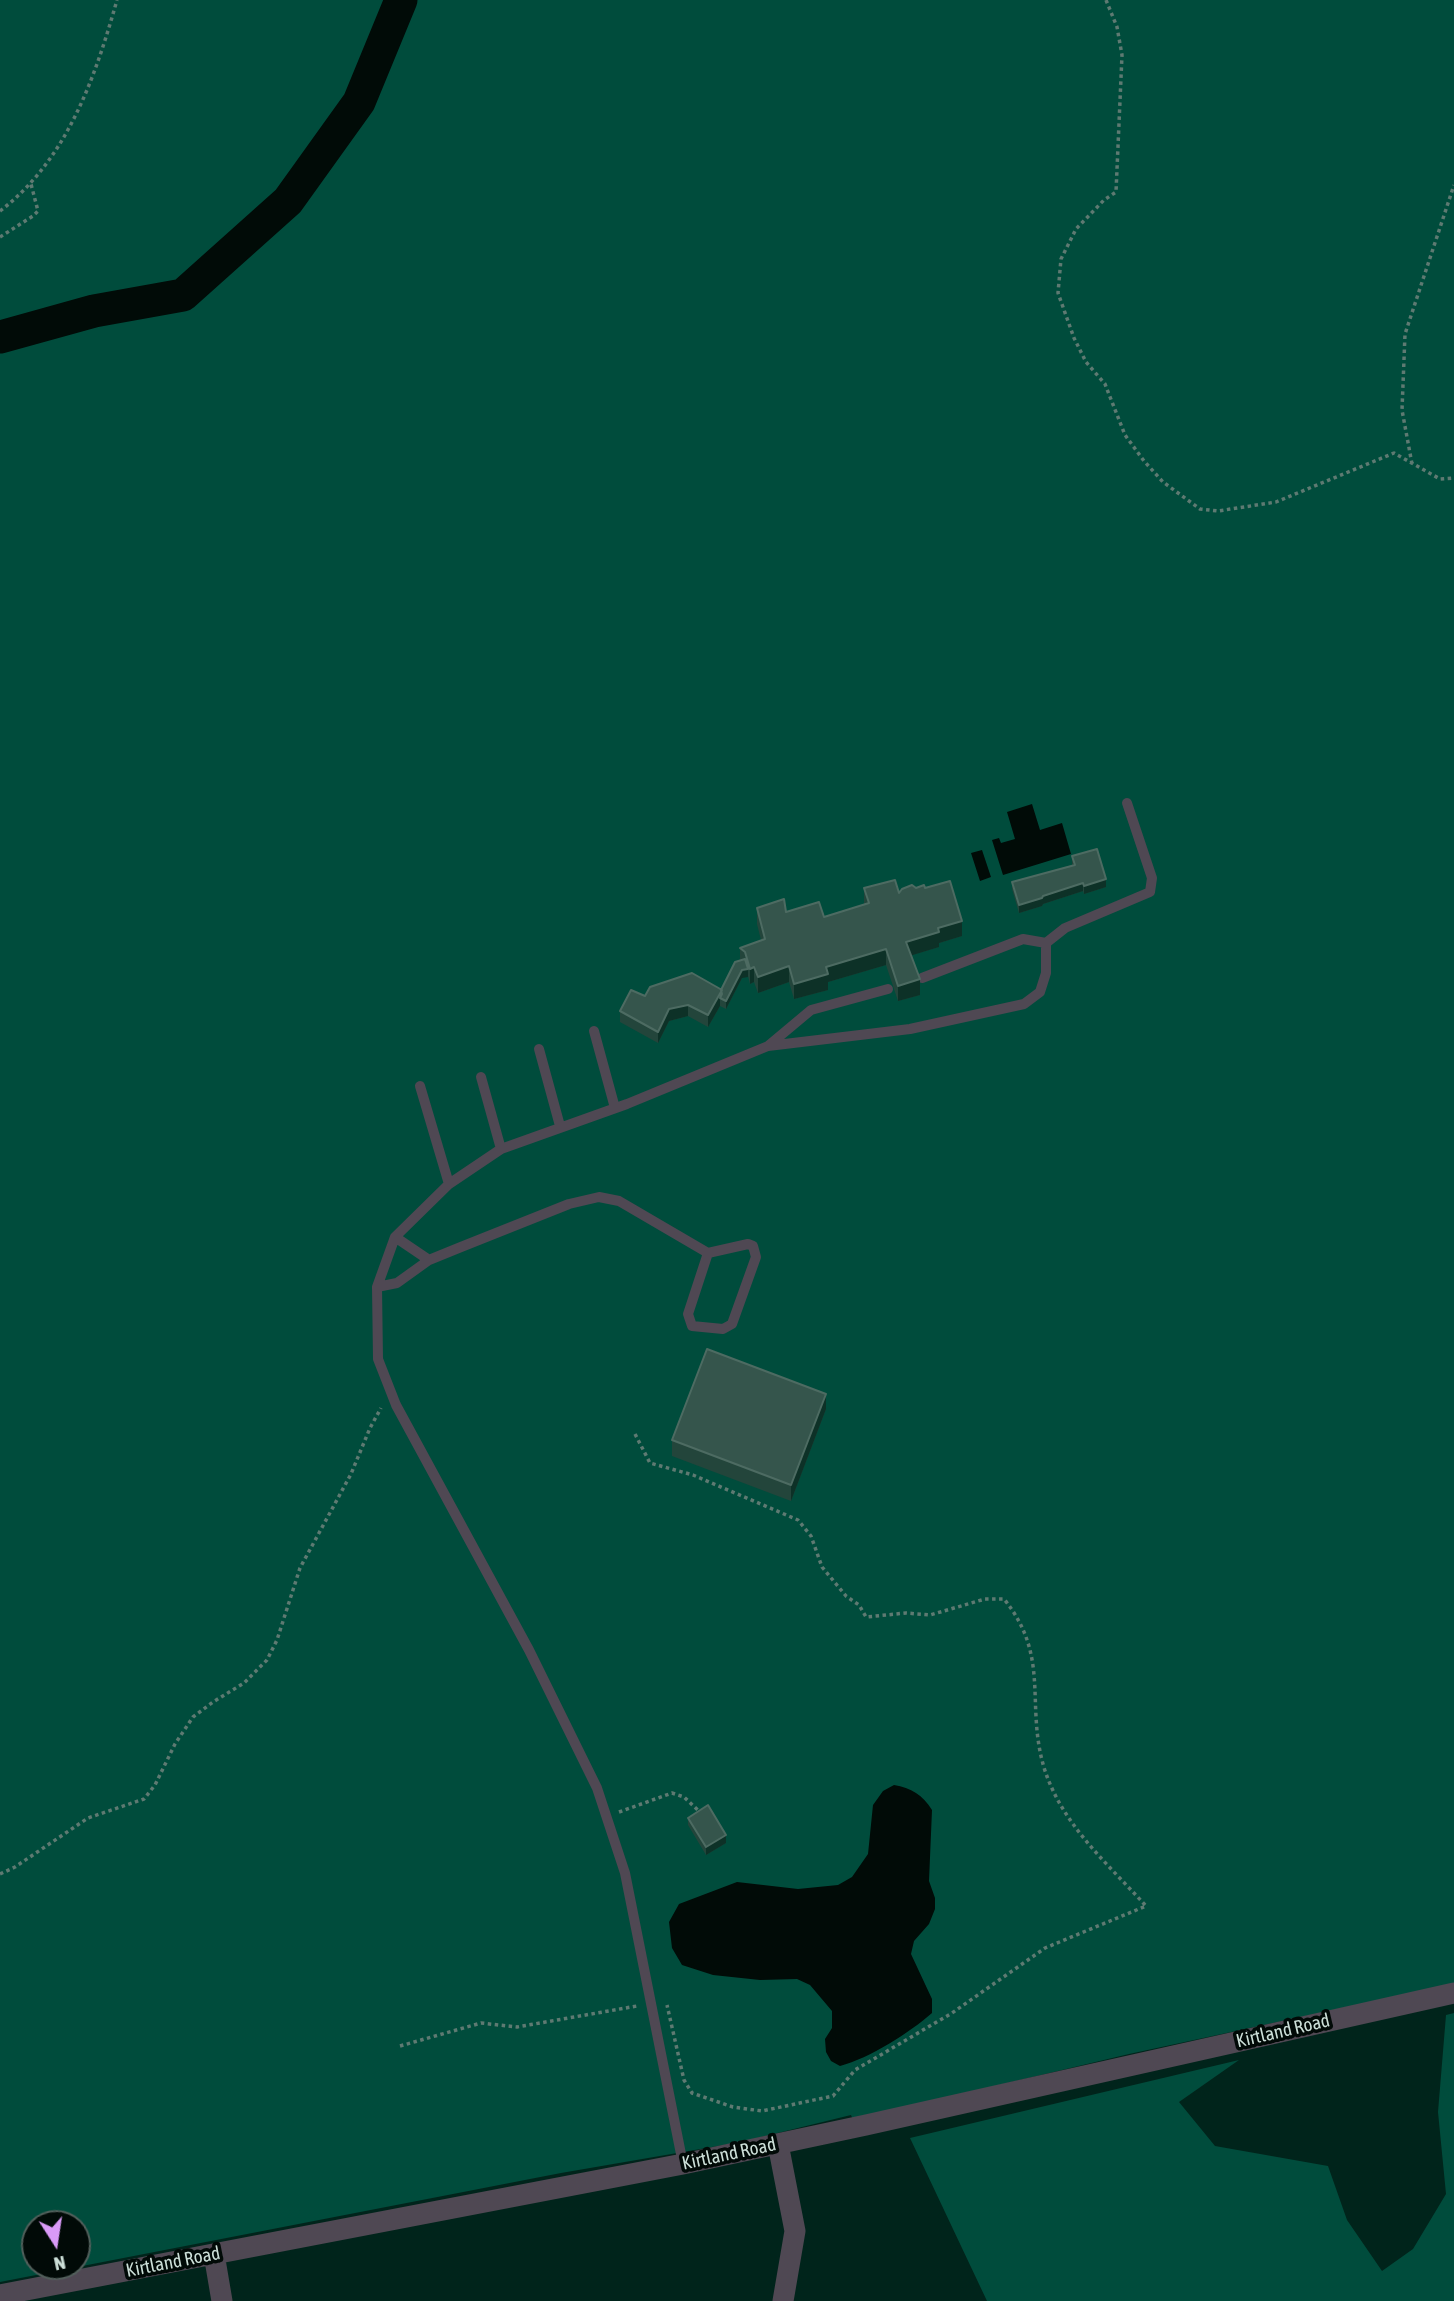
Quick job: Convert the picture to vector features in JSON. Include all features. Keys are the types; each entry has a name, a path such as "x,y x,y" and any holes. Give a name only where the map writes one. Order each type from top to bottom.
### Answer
{"street":[{"name":"Kirtland Road","path":"0,2295 683,2164 1454,1993"},
{"path":"778,2144 795,2231 783,2301"},
{"path":"214,2254 222,2301"}],"lane":[{"path":"922,978 1023,939 1045,943 1065,928 1150,892 1152,878 1127,803"},
{"path":"683,2164 625,1873 597,1788 529,1650 391,1391 378,1359 377,1287 395,1237 449,1184 501,1149 615,1108 768,1046 910,1030 1024,1004 1040,992 1046,972 1045,943"},
{"path":"768,1046 811,1010 888,989"},
{"path":"594,1031 615,1108"},
{"path":"539,1049 560,1126"},
{"path":"481,1077 501,1149"},
{"path":"421,1086 449,1184"},
{"path":"377,1287 397,1283 429,1260 569,1204 599,1198 619,1201 708,1253 748,1244 753,1246 756,1256 732,1324 723,1329 692,1326 688,1314 708,1253"},
{"path":"395,1237 429,1260"}],"path":[{"path":"0,211 48,164 59,145 89,89 117,0"},
{"path":"1106,0 1117,27 1122,55 1116,192 1104,200 1076,229 1061,259 1058,293 1074,338 1087,362 1105,384 1125,435 1163,482 1200,509 1218,511 1276,502 1394,453 1440,479 1454,478"},
{"path":"0,237 38,211 31,183"},
{"path":"1412,464 1402,410 1405,334 1454,185"},
{"path":"0,1874 15,1867 88,1818 144,1799 155,1785 175,1744 193,1717 244,1683 267,1660 277,1640 300,1568 351,1474 370,1428 391,1391"},
{"path":"400,2046 481,2023 517,2027 634,2008 650,1997 663,1996 669,2009 684,2081 692,2093 733,2108 762,2111 833,2096 855,2070 951,2013 1045,1948 1146,1906 1087,1844 1051,1784 1043,1765 1039,1743 1035,1666 1016,1614 1004,1599 985,1599 930,1615 906,1613 866,1617 859,1605 846,1596 822,1567 811,1536 799,1520 693,1475 650,1463 635,1434"},
{"path":"607,1817 672,1793 684,1797 704,1816"}],"green space":[{"path":"0,0 1454,0 1454,1984 1129,2054 853,2120 851,2115 741,2142 561,2173 91,2264 91,2210 21,2210 21,2278 0,2282"},
{"path":"1454,2013 1454,2301 987,2301 910,2138 1239,2060 1179,2102 1215,2146 1328,2166 1347,2220 1382,2271 1413,2249 1446,2194 1438,2112 1446,2015"}],"shaded area":[{"path":"1032,804 1040,830 1062,823 1071,854 1003,875 992,840 999,838 1001,843 1015,839 1007,812"},
{"path":"982,850 991,877 980,881 971,853"},
{"path":"894,1785 916,1793 932,1810 929,1881 935,1898 935,1909 929,1924 914,1941 911,1954 932,1999 932,2013 889,2044 840,2066 831,2061 826,2052 825,2039 832,2028 832,2011 810,1985 797,1979 760,1980 713,1975 682,1965 672,1948 669,1922 679,1904 737,1882 798,1889 838,1885 852,1877 868,1854 873,1805 883,1791"}],"building":[{"path":"1097,849 1106,879 1084,886 1083,883 1019,905 1012,882 1075,865 1072,856"},
{"path":"895,880 899,893 912,885 916,888 924,885 925,888 950,881 962,921 938,928 939,932 906,942 920,979 898,986 886,949 826,967 828,974 794,984 789,966 758,977 754,967 750,969 745,952 740,948 765,939 757,908 784,899 786,912 819,902 824,917 869,903 864,888"},
{"path":"745,959 748,969 742,970 726,1001 720,998 721,990 735,962"},
{"path":"692,973 722,990 708,1015 688,1005 669,1009 658,1032 620,1011 631,990 645,996 650,987"},
{"path":"707,1349 826,1394 791,1485 672,1440"},
{"path":"708,1805 726,1835 706,1847 688,1818"}],"waterway":[{"path":"0,337 94,311 183,295 288,201 359,102 401,0"}]}
